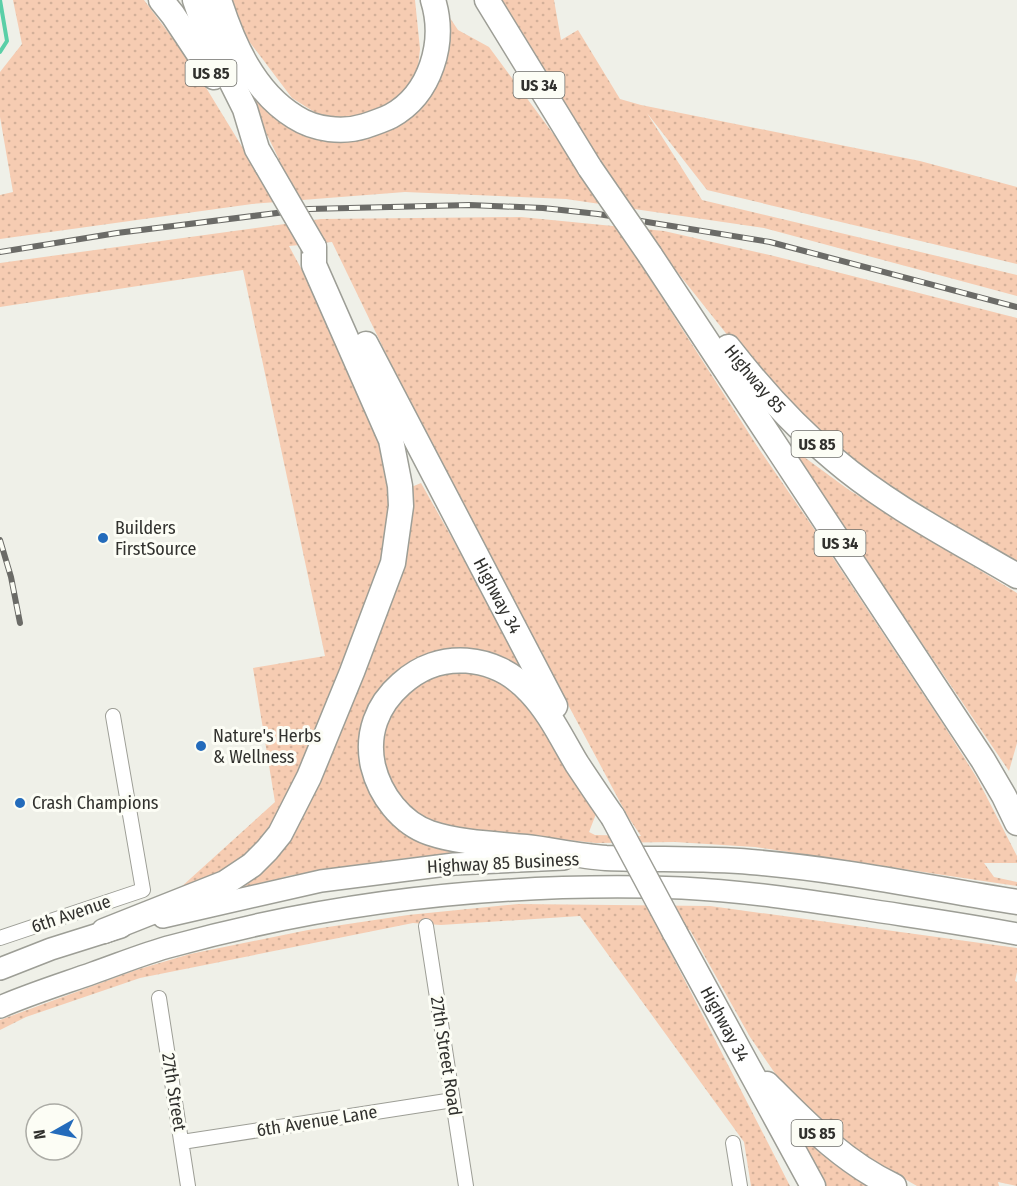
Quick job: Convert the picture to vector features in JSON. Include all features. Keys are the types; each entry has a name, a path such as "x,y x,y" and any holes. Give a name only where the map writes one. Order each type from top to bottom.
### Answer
{"highway":[{"name":"US 85","path":"161,0 204,61 262,158"},
{"name":"Highway 34","path":"195,0 206,31 245,109 262,158 314,247 674,932 813,1186"},
{"path":"219,0 244,62 261,87 276,103 295,117 326,129 353,129 390,117 405,107 427,78 435,58 439,29 433,0"},
{"name":"US 34","path":"488,1 590,168 654,261 983,760 1017,823"},
{"path":"104,931 225,883 252,865 280,834 309,777 393,563 401,506 400,486 391,440 314,265 314,247"},
{"name":"Highway 85","path":"654,261 684,292 747,372 788,417 836,462 890,499 1017,576"},
{"path":"604,858 476,842 443,836 420,828 398,813 390,804 375,775 372,736 378,712 390,694 410,675 438,662 467,660 496,668 517,680 542,706 576,763 614,817"},
{"name":"Highway 85 Business","path":"604,858 751,862 820,870 1017,903"},
{"path":"904,885 955,882 1017,892"},
{"name":"US 85","path":"750,1068 838,1152 878,1179 894,1186"}],"main road":[{"name":"Highway 85 Business","path":"0,969 104,931 321,881 454,864 604,858"},
{"name":"Highway 85 Business","path":"0,1007 169,946 255,925 343,908 498,890 582,887 682,888 733,892 783,897 1017,934"}],"street":[{"name":"6th Avenue","path":"0,938 143,890 113,716"},
{"name":"27th Street Road","path":"426,926 466,1186"},
{"name":"27th Street","path":"159,998 188,1186"},
{"name":"6th Avenue Lane","path":"182,1142 453,1100"},
{"path":"733,1143 740,1186"}],"shaded area":[{"path":"13,0 144,0 191,63 255,168 281,164 238,77 342,139 439,74 448,53 451,35 450,18 458,30 489,47 577,166 500,0 554,0 561,40 578,30 620,99 920,161 1017,187 1017,264 707,190 647,113 702,200 1017,275 1017,296 764,228 566,199 405,192 252,204 0,239 0,195 13,192 0,117 0,72 22,44"},
{"path":"228,0 415,0 420,49 418,67 408,89 384,107 345,119 316,113 292,98 245,36"},
{"path":"521,217 664,231 774,256 1017,318 1017,565 877,477 828,443 760,376 666,258 634,254 759,449 977,778 1017,856 1017,863 984,863 994,877 1017,882 1017,886 755,847 675,842 596,843 433,826 409,811 392,790 379,747 394,703 422,679 479,667 536,707 596,814 589,832 595,835 641,836 628,817 438,461 332,242 289,246 331,324 384,450 389,492 388,536 371,590 284,807 259,849 236,869 142,906 142,902 180,888 275,802 253,668 325,656 243,270 0,307 0,263 321,219"},
{"path":"800,454 849,490 1017,593 1017,743 1009,771 796,458"},
{"path":"421,483 524,666 517,672 501,659 395,677 368,781 465,850 466,854 416,861 414,857 288,876 230,892 269,864 409,488"},
{"path":"518,904 710,906 1017,948 1015,981 1017,982 1017,1186 998,1182 999,1186 917,1186 859,1153 825,1129 781,1082 750,1037 690,930 661,934 790,1186 751,1186 744,1142 580,916 441,925 413,923 140,978 26,1017 0,1030 0,1020 136,970 190,954 308,930 408,915"},
{"path":"802,1141 805,1141 867,1186 826,1186"}],"waterway":[{"path":"0,0 7,41 0,52"}],"railway":[{"path":"0,252 117,233 309,209 470,205 543,208 598,214 770,242 1017,307"},
{"path":"0,540 11,577 20,623"}],"place":[{"name":"Builders FirstSource","path":"103,538"},
{"name":"Nature's Herbs & Wellness","path":"201,746"},
{"name":"Crash Champions","path":"20,803"}]}
